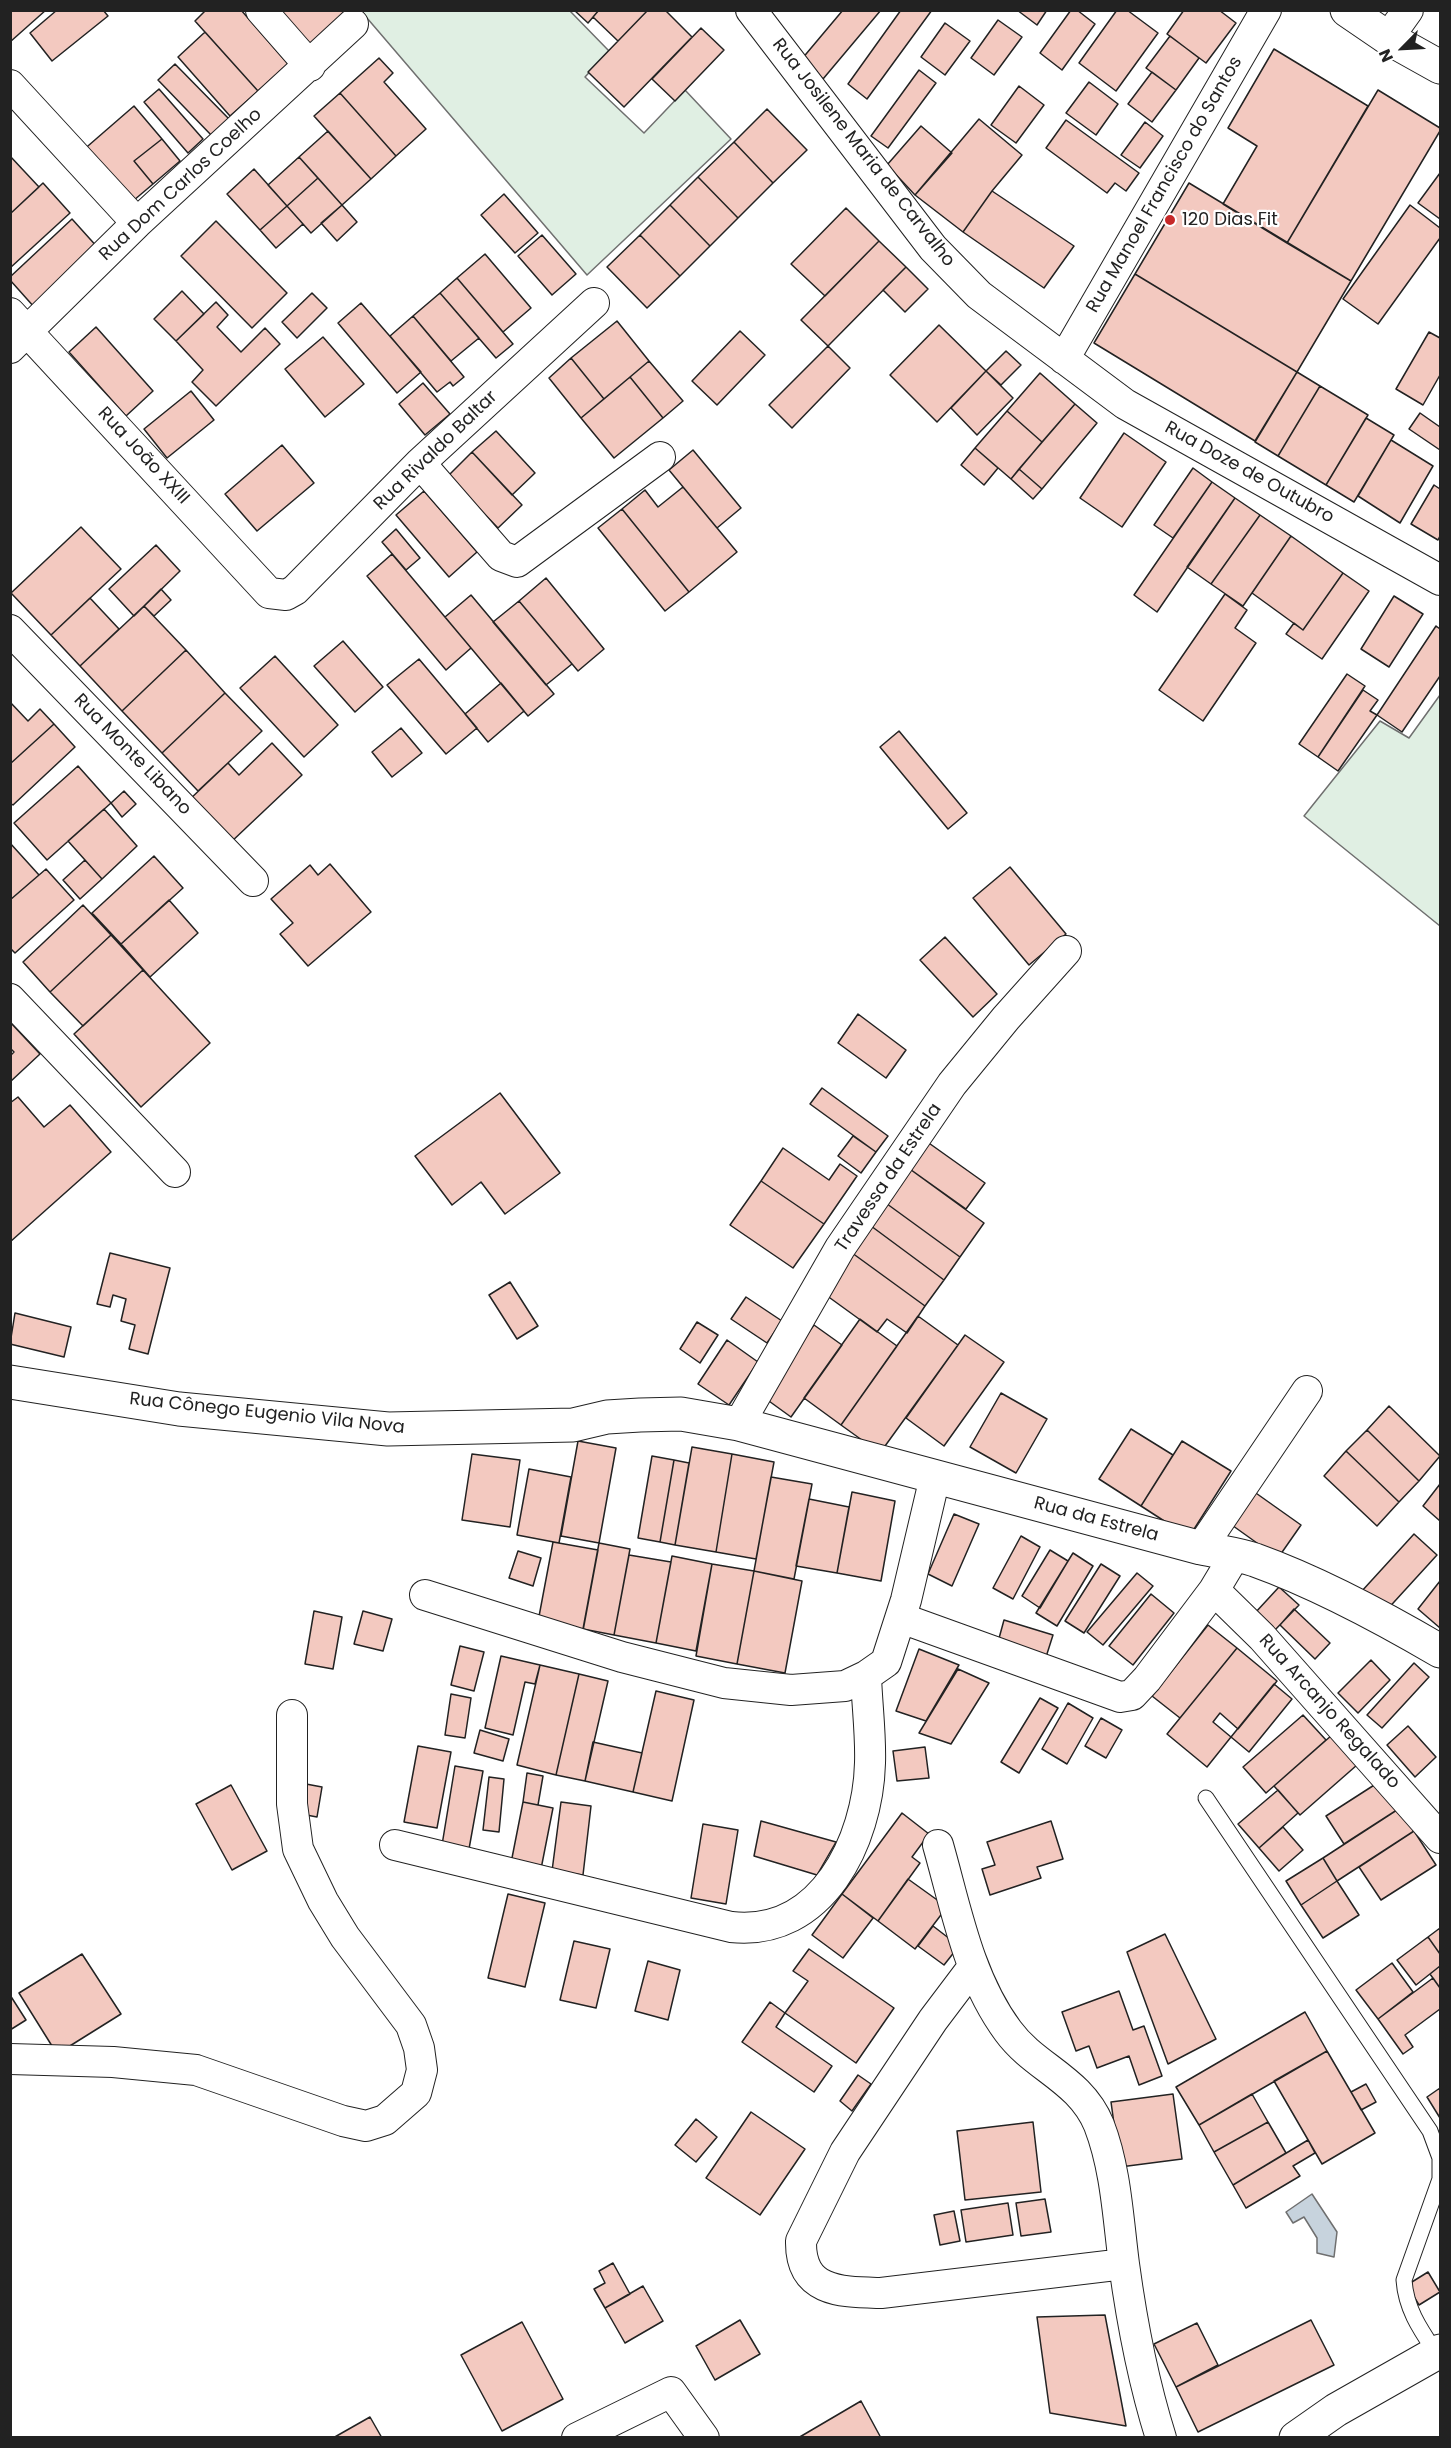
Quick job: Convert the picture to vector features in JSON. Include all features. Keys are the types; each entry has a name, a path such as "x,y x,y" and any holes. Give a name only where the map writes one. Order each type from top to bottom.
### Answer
{"street":[{"path":"261,10 310,66"},
{"name":"Rua Josilene Maria de Carvalho","path":"751,10 933,249 980,295 1064,358"},
{"name":"Rua Manoel Francisco do Santos","path":"1064,358 1266,10"},
{"path":"1347,10 1388,38 1440,66"},
{"path":"1388,38 1408,10"},
{"name":"Rua Dom Carlos Coelho","path":"16,331 310,66 353,24"},
{"path":"10,85 137,223"},
{"name":"Rua Rivaldo Baltar","path":"277,594 286,595 295,590 420,463 594,303"},
{"name":"Rua João XXIII","path":"16,331 269,592 277,594"},
{"name":"Rua Doze de Outubro","path":"1064,358 1125,404 1440,580"},
{"path":"420,463 501,556 517,562 660,457"},
{"name":"Rua Monte Libano","path":"10,630 254,881"},
{"name":"Travessa da Estrela","path":"739,1424 840,1248 952,1084 1006,1018 1066,951"},
{"path":"10,999 175,1172"},
{"name":"Rua Cônego Eugenio Vila Nova","path":"10,1382 179,1409 388,1430 573,1425 607,1417 640,1414 681,1414 739,1424"},
{"path":"1201,1548 1307,1391"},
{"name":"Rua da Estrela","path":"739,1424 1201,1548 1235,1555 1294,1575 1402,1629 1440,1651"},
{"path":"425,1595 622,1657 724,1683 791,1690 845,1686 866,1676 886,1662 902,1618 935,1477"},
{"path":"902,1618 1120,1697 1132,1695 1140,1688 1214,1590 1235,1555"},
{"name":"Rua Arcanjo Regalado","path":"1214,1590 1262,1637 1440,1838"},
{"path":"395,1845 731,1927 746,1929 780,1922 809,1906 833,1880 853,1848 865,1806 870,1764 866,1676"},
{"path":"10,2059 113,2062 196,2070 343,2121 366,2126 385,2120 416,2093 422,2070 419,2048 411,2025 345,1937 323,1901 298,1849 292,1804 292,1715"},
{"path":"938,1845 973,1967 991,2005 1010,2033 1035,2058 1076,2089 1092,2109 1099,2127 1111,2171 1140,2363 1161,2438"},
{"path":"973,1967 933,2020 845,2152 801,2241 801,2254 806,2267 813,2279 827,2288 845,2292 881,2293 1124,2264"},
{"path":"1296,2438 1336,2410 1439,2355"},
{"path":"577,2438 671,2392 704,2438"}],"lane":[{"path":"1206,1798 1430,2131 1440,2158 1440,2179 1404,2280 1405,2297 1412,2316 1439,2355"}],"green space":[{"path":"361,11 570,11 609,51 585,77 644,133 685,90 731,139 587,275"},
{"path":"1440,695 1440,926 1304,816 1380,721 1409,738"}],"shaded area":[{"path":"1312,2194 1337,2232 1334,2257 1317,2253 1317,2238 1304,2217 1293,2223 1286,2212"}],"building":[{"path":"10,10 46,10 10,42"},
{"path":"57,10 103,10 108,16 52,61 30,33"},
{"path":"206,10 241,10 288,64 258,91 195,21"},
{"path":"278,10 356,10 312,49"},
{"path":"574,10 599,10 588,23"},
{"path":"599,10 648,10 618,41 593,17"},
{"path":"648,10 665,10 692,37 624,107 588,72"},
{"path":"843,10 881,10 823,79 801,60"},
{"path":"901,10 932,10 867,99 848,84"},
{"path":"1017,10 1047,10 1037,25"},
{"path":"1071,10 1077,10 1095,24 1062,70 1040,53"},
{"path":"1117,10 1127,10 1158,33 1116,91 1079,63"},
{"path":"1184,10 1219,10 1236,23 1206,63 1167,34"},
{"path":"998,20 1022,37 994,75 971,58"},
{"path":"945,23 970,41 945,75 921,57"},
{"path":"701,28 724,50 675,101 652,79"},
{"path":"205,32 258,91 230,116 178,57"},
{"path":"1170,36 1199,58 1176,90 1146,68"},
{"path":"1274,49 1368,106 1287,243 1223,204 1257,146 1228,128"},
{"path":"379,58 393,73 384,82 426,129 396,156 340,93"},
{"path":"175,64 230,120 213,137 158,80"},
{"path":"919,70 936,83 888,148 871,136"},
{"path":"1152,72 1176,90 1152,122 1128,104"},
{"path":"1089,82 1118,104 1096,135 1066,113"},
{"path":"1019,86 1044,105 1016,143 991,125"},
{"path":"159,89 203,139 188,153 144,102"},
{"path":"1378,90 1440,128 1440,131 1351,281 1287,243"},
{"path":"340,93 396,156 371,179 314,116"},
{"path":"134,106 162,139 134,161 153,184 127,206 81,152"},
{"path":"767,109 807,150 773,183 734,142"},
{"path":"979,119 1022,155 992,191 963,232 915,195"},
{"path":"1066,120 1139,173 1126,191 1115,183 1107,193 1046,148"},
{"path":"1145,122 1163,136 1140,168 1121,155"},
{"path":"921,126 952,153 915,195 887,165"},
{"path":"328,131 371,179 342,205 299,157"},
{"path":"162,139 180,161 153,184 134,161"},
{"path":"734,142 773,183 738,218 698,177"},
{"path":"10,156 39,187 10,214"},
{"path":"299,157 318,178 287,206 268,185"},
{"path":"254,169 287,206 260,230 227,194"},
{"path":"1440,173 1440,219 1418,203"},
{"path":"698,177 738,218 710,246 670,205"},
{"path":"318,178 342,205 311,233 287,206"},
{"path":"43,183 70,213 10,268 10,214"},
{"path":"1189,183 1351,281 1297,372 1135,274"},
{"path":"992,191 1074,246 1044,288 963,232"},
{"path":"504,194 538,233 515,253 481,215"},
{"path":"342,205 357,222 337,241 321,223"},
{"path":"670,205 710,246 680,276 640,235"},
{"path":"1410,205 1440,228 1440,238 1378,324 1343,299"},
{"path":"287,206 303,224 276,248 260,230"},
{"path":"846,208 879,241 825,296 791,264"},
{"path":"72,219 99,249 35,308 10,280 10,277"},
{"path":"216,221 287,293 252,328 181,256"},
{"path":"542,235 576,274 552,295 518,256"},
{"path":"640,235 680,276 647,308 607,267"},
{"path":"879,241 906,267 828,346 801,320"},
{"path":"485,254 531,308 503,332 457,278"},
{"path":"906,267 928,289 905,312 883,290"},
{"path":"1135,274 1297,372 1255,441 1094,343"},
{"path":"457,278 513,344 496,358 440,293"},
{"path":"182,291 204,314 176,341 154,319"},
{"path":"312,293 327,308 297,338 282,322"},
{"path":"440,293 479,338 451,361 413,316"},
{"path":"216,302 228,315 217,327 241,352 265,328 280,344 216,406 192,382 203,370 176,341"},
{"path":"361,303 421,372 397,393 338,323"},
{"path":"413,316 464,377 453,386 450,382 437,392 390,336"},
{"path":"617,321 649,361 604,399 571,358"},
{"path":"939,325 986,371 937,422 890,375"},
{"path":"96,327 153,391 126,416 69,352"},
{"path":"740,331 765,355 717,405 692,381"},
{"path":"1429,332 1440,338 1440,375 1423,405 1396,389"},
{"path":"323,337 364,384 325,417 285,369"},
{"path":"828,346 850,368 792,428 769,405"},
{"path":"1006,351 1021,365 1001,385 986,371"},
{"path":"571,358 604,399 581,418 549,378"},
{"path":"649,361 683,401 663,418 630,377"},
{"path":"986,371 1013,398 977,435 951,408"},
{"path":"1297,372 1320,386 1278,456 1255,442"},
{"path":"1040,373 1075,404 1042,442 1007,411"},
{"path":"630,377 663,418 614,458 581,418"},
{"path":"423,383 450,414 425,435 399,404"},
{"path":"1320,386 1368,415 1326,485 1278,456"},
{"path":"191,391 214,420 167,458 144,429"},
{"path":"1075,404 1097,423 1042,489 1019,469"},
{"path":"1007,411 1042,442 1011,479 975,448"},
{"path":"1420,413 1440,427 1440,450 1409,429"},
{"path":"1366,418 1394,435 1354,502 1326,485"},
{"path":"496,431 535,473 512,495 472,452"},
{"path":"1124,433 1166,462 1122,527 1080,498"},
{"path":"1391,440 1433,466 1400,523 1358,496"},
{"path":"282,445 314,483 257,531 225,494"},
{"path":"975,448 998,468 984,485 961,465"},
{"path":"693,450 741,508 717,528 669,470"},
{"path":"472,452 522,505 498,528 448,476"},
{"path":"1193,468 1212,482 1173,538 1154,525"},
{"path":"1019,469 1042,489 1033,499 1011,479"},
{"path":"1212,482 1235,498 1157,612 1134,595"},
{"path":"1434,485 1440,489 1440,536 1438,540 1411,524"},
{"path":"683,487 737,552 689,592 622,509 645,490 658,507"},
{"path":"424,491 477,552 449,577 396,515"},
{"path":"1235,498 1260,515 1211,584 1187,567"},
{"path":"622,509 689,592 665,611 598,528"},
{"path":"1260,515 1291,536 1243,606 1211,584"},
{"path":"81,527 121,569 51,635 11,593"},
{"path":"396,529 420,558 406,570 382,542"},
{"path":"1291,536 1343,573 1303,630 1252,593"},
{"path":"156,545 180,571 134,616 109,589"},
{"path":"392,554 471,648 446,670 367,576"},
{"path":"1343,573 1369,591 1322,659 1286,634 1294,623 1303,630"},
{"path":"546,578 604,649 578,671 519,601"},
{"path":"161,589 171,600 154,616 144,606"},
{"path":"1225,594 1247,610 1235,628 1256,643 1203,721 1159,690"},
{"path":"471,595 554,694 528,716 445,617"},
{"path":"1394,596 1423,614 1389,667 1361,649"},
{"path":"90,598 119,629 80,666 51,635"},
{"path":"519,601 572,664 546,685 493,622"},
{"path":"144,606 186,650 122,711 80,666"},
{"path":"1436,626 1440,629 1440,676 1402,732 1377,715"},
{"path":"343,641 383,687 355,712 314,666"},
{"path":"186,650 225,693 162,753 122,711"},
{"path":"275,656 338,725 304,757 240,688"},
{"path":"419,659 477,728 446,754 387,685"},
{"path":"1347,674 1365,686 1318,757 1299,744"},
{"path":"501,683 524,711 488,742 465,714"},
{"path":"1363,690 1378,700 1370,711 1377,715 1338,771 1318,757"},
{"path":"225,693 262,731 198,791 162,753"},
{"path":"10,702 28,721 40,709 54,724 10,764"},
{"path":"54,724 75,747 13,805 10,803 10,764"},
{"path":"401,728 422,753 392,777 372,752"},
{"path":"899,731 967,813 948,829 880,747"},
{"path":"272,743 302,775 229,844 188,801 228,763 239,775"},
{"path":"78,766 111,803 47,860 14,823"},
{"path":"124,791 136,804 122,817 111,803"},
{"path":"104,809 137,846 102,879 68,841"},
{"path":"10,843 39,875 10,900"},
{"path":"154,856 183,888 121,944 92,913"},
{"path":"85,860 102,879 80,899 63,880"},
{"path":"330,864 371,912 308,966 280,934 293,923 271,899 310,865 318,875"},
{"path":"1010,867 1066,934 1029,965 973,898"},
{"path":"46,869 74,900 15,953 10,948 10,900"},
{"path":"169,900 198,933 150,977 121,944"},
{"path":"83,905 111,935 50,992 23,962"},
{"path":"111,935 143,970 83,1026 50,992"},
{"path":"945,937 997,994 973,1017 920,960"},
{"path":"143,970 210,1043 141,1107 74,1034"},
{"path":"858,1014 906,1050 886,1078 838,1043"},
{"path":"10,1022 40,1054 10,1082 10,1056 14,1052 10,1048"},
{"path":"822,1088 888,1136 876,1152 810,1104"},
{"path":"500,1093 560,1173 505,1214 481,1182 452,1205 415,1156"},
{"path":"18,1097 44,1127 70,1105 111,1152 10,1242 10,1103"},
{"path":"853,1136 876,1152 861,1173 838,1156"},
{"path":"926,1141 985,1183 966,1209 907,1167"},
{"path":"783,1148 829,1180 840,1164 857,1176 824,1224 761,1181"},
{"path":"907,1167 984,1223 960,1257 883,1201"},
{"path":"761,1181 824,1224 793,1268 730,1225"},
{"path":"883,1201 960,1257 944,1280 867,1223"},
{"path":"867,1223 944,1280 925,1306 848,1250"},
{"path":"848,1250 925,1306 907,1333 887,1319 877,1332 819,1290"},
{"path":"110,1253 170,1268 148,1354 129,1349 135,1325 121,1321 126,1299 113,1295 110,1307 97,1304"},
{"path":"510,1282 538,1326 517,1339 489,1295"},
{"path":"746,1297 782,1321 767,1343 731,1319"},
{"path":"15,1313 71,1327 64,1357 10,1344"},
{"path":"918,1316 958,1345 880,1453 841,1425"},
{"path":"860,1319 897,1346 841,1425 804,1398"},
{"path":"697,1322 718,1335 700,1363 680,1349"},
{"path":"814,1325 842,1345 791,1417 762,1396"},
{"path":"965,1335 1004,1362 944,1446 906,1418"},
{"path":"727,1340 758,1362 729,1405 698,1384"},
{"path":"1001,1393 1047,1419 1016,1473 970,1447"},
{"path":"1389,1406 1440,1456 1419,1481 1367,1430"},
{"path":"1131,1429 1173,1455 1141,1506 1099,1479"},
{"path":"1367,1430 1419,1481 1399,1502 1346,1451"},
{"path":"578,1441 616,1448 599,1543 561,1536"},
{"path":"1182,1441 1231,1471 1189,1537 1141,1506"},
{"path":"692,1447 732,1454 716,1552 675,1545"},
{"path":"1346,1451 1399,1502 1377,1526 1324,1476"},
{"path":"472,1454 520,1460 510,1527 462,1520"},
{"path":"732,1454 774,1462 756,1559 716,1552"},
{"path":"652,1456 674,1460 660,1542 638,1538"},
{"path":"674,1460 689,1463 675,1545 660,1542"},
{"path":"529,1469 571,1477 559,1543 517,1535"},
{"path":"771,1477 812,1484 794,1579 754,1571"},
{"path":"1440,1484 1440,1521 1423,1506"},
{"path":"1253,1491 1301,1525 1278,1558 1229,1523"},
{"path":"852,1492 895,1501 881,1581 837,1573"},
{"path":"809,1499 849,1507 837,1573 796,1566"},
{"path":"954,1514 979,1524 952,1586 928,1574"},
{"path":"1414,1534 1437,1555 1384,1613 1361,1592"},
{"path":"1021,1536 1040,1547 1013,1599 993,1588"},
{"path":"553,1542 598,1550 582,1636 537,1627"},
{"path":"599,1543 630,1549 614,1635 583,1629"},
{"path":"1050,1550 1068,1561 1040,1608 1022,1596"},
{"path":"518,1551 541,1558 533,1586 509,1578"},
{"path":"1073,1553 1093,1566 1057,1626 1036,1613"},
{"path":"629,1555 671,1562 656,1643 614,1635"},
{"path":"672,1556 712,1564 696,1651 656,1643"},
{"path":"712,1564 754,1571 737,1664 696,1656"},
{"path":"1101,1564 1120,1576 1084,1633 1065,1621"},
{"path":"754,1571 802,1581 785,1673 737,1664"},
{"path":"1137,1573 1153,1586 1103,1645 1087,1632"},
{"path":"1440,1581 1440,1628 1418,1609"},
{"path":"1279,1587 1299,1605 1274,1631 1255,1613"},
{"path":"1151,1594 1174,1613 1133,1665 1109,1646"},
{"path":"1294,1609 1330,1643 1315,1659 1280,1625"},
{"path":"314,1611 342,1617 333,1669 305,1664"},
{"path":"363,1611 392,1619 383,1651 354,1644"},
{"path":"1004,1620 1053,1635 1046,1657 998,1642"},
{"path":"1208,1625 1237,1648 1180,1718 1152,1696"},
{"path":"460,1646 484,1652 474,1691 451,1685"},
{"path":"1237,1648 1277,1681 1238,1729 1220,1713 1213,1722 1231,1737 1207,1767 1167,1734"},
{"path":"919,1649 959,1665 926,1721 896,1711"},
{"path":"501,1656 540,1665 535,1684 525,1682 513,1735 485,1728"},
{"path":"1371,1660 1390,1680 1358,1713 1338,1693"},
{"path":"1414,1663 1429,1677 1382,1728 1367,1715"},
{"path":"540,1665 579,1674 556,1775 517,1765"},
{"path":"958,1669 989,1683 951,1744 919,1733"},
{"path":"579,1674 608,1681 585,1781 556,1775"},
{"path":"1274,1684 1292,1699 1249,1752 1231,1737"},
{"path":"656,1691 694,1700 672,1801 633,1792"},
{"path":"451,1694 471,1698 465,1738 445,1735"},
{"path":"1040,1698 1058,1708 1019,1773 1001,1762"},
{"path":"1068,1703 1093,1718 1067,1764 1042,1749"},
{"path":"1303,1715 1326,1740 1266,1793 1243,1767"},
{"path":"1101,1718 1122,1730 1106,1758 1085,1746"},
{"path":"1408,1726 1436,1757 1415,1777 1387,1745"},
{"path":"480,1730 509,1739 503,1761 474,1753"},
{"path":"1332,1735 1357,1765 1300,1815 1274,1786"},
{"path":"593,1742 642,1753 633,1792 585,1781"},
{"path":"418,1746 451,1752 437,1828 404,1822"},
{"path":"925,1747 929,1778 897,1781 893,1751"},
{"path":"455,1766 483,1771 469,1849 442,1845"},
{"path":"527,1773 543,1776 538,1805 523,1802"},
{"path":"489,1777 504,1779 499,1832 483,1830"},
{"path":"1382,1780 1400,1808 1344,1844 1326,1816"},
{"path":"306,1784 322,1787 317,1817 301,1814"},
{"path":"231,1785 267,1851 232,1870 196,1804"},
{"path":"1278,1790 1298,1813 1259,1848 1238,1824"},
{"path":"523,1802 553,1808 541,1869 511,1863"},
{"path":"561,1802 591,1806 583,1875 552,1871"},
{"path":"1400,1808 1414,1831 1337,1881 1323,1858"},
{"path":"902,1813 929,1834 912,1857 920,1863 878,1921 842,1894"},
{"path":"761,1821 836,1842 817,1875 754,1856"},
{"path":"1051,1821 1063,1859 1037,1867 1041,1878 990,1895 982,1869 995,1865 987,1842"},
{"path":"703,1824 738,1830 726,1904 691,1898"},
{"path":"1283,1827 1303,1850 1279,1871 1259,1848"},
{"path":"1414,1831 1436,1865 1381,1900 1359,1867"},
{"path":"1323,1858 1337,1881 1301,1905 1286,1881"},
{"path":"908,1879 947,1907 915,1949 878,1921"},
{"path":"1337,1881 1359,1915 1323,1938 1301,1905"},
{"path":"508,1894 545,1903 525,1987 488,1978"},
{"path":"842,1894 873,1918 843,1958 812,1935"},
{"path":"933,1926 959,1946 944,1965 918,1946"},
{"path":"1440,1928 1440,1954 1428,1937"},
{"path":"1165,1934 1216,2039 1168,2064 1127,1952"},
{"path":"1428,1937 1440,1954 1440,1966 1416,1985 1397,1960"},
{"path":"574,1941 610,1949 596,2008 560,2000"},
{"path":"809,1949 894,2008 856,2063 785,2013 808,1981 793,1971"},
{"path":"82,1954 121,2014 57,2054 19,1993"},
{"path":"648,1961 680,1970 668,2020 635,2011"},
{"path":"1392,1963 1413,1992 1378,2019 1356,1990"},
{"path":"1440,1966 1440,1988 1430,1974"},
{"path":"1433,1978 1440,1988 1440,2009 1405,2035 1413,2047 1403,2054 1378,2019"},
{"path":"1119,1991 1133,2030 1144,2026 1162,2076 1139,2085 1129,2056 1097,2068 1089,2046 1076,2051 1062,2012"},
{"path":"10,1995 26,2020 10,2030"},
{"path":"770,2002 785,2013 776,2027 832,2066 814,2092 742,2042"},
{"path":"1305,2012 1327,2051 1199,2125 1176,2087"},
{"path":"1327,2051 1375,2133 1322,2164 1274,2081"},
{"path":"858,2075 871,2084 852,2111 840,2101"},
{"path":"1366,2084 1376,2102 1361,2110 1351,2092"},
{"path":"1440,2088 1440,2118 1427,2097"},
{"path":"1173,2094 1182,2159 1120,2167 1111,2102"},
{"path":"1252,2094 1268,2122 1214,2152 1199,2125"},
{"path":"751,2112 805,2149 760,2215 706,2178"},
{"path":"696,2119 717,2137 696,2162 675,2145"},
{"path":"1033,2122 1041,2192 965,2200 957,2131"},
{"path":"1268,2122 1286,2153 1233,2185 1214,2152"},
{"path":"1308,2140 1315,2153 1293,2166 1300,2176 1246,2208 1233,2185"},
{"path":"1045,2199 1051,2232 1021,2236 1016,2203"},
{"path":"1008,2203 1013,2235 966,2242 961,2210"},
{"path":"954,2211 960,2241 940,2245 934,2215"},
{"path":"613,2263 630,2294 605,2308 594,2289 605,2283 599,2271"},
{"path":"1428,2272 1440,2292 1419,2305 1407,2285"},
{"path":"643,2286 663,2321 625,2343 605,2308"},
{"path":"1105,2315 1126,2426 1050,2413 1037,2317"},
{"path":"740,2320 760,2354 715,2380 696,2346"},
{"path":"1311,2320 1334,2365 1198,2432 1176,2387"},
{"path":"522,2322 563,2399 502,2431 461,2355"},
{"path":"1197,2323 1218,2365 1176,2387 1154,2344"},
{"path":"861,2401 881,2438 798,2438"},
{"path":"370,2417 382,2438 333,2438"}],"place":[{"name":"120 Dias Fit","path":"1170,220"}]}
